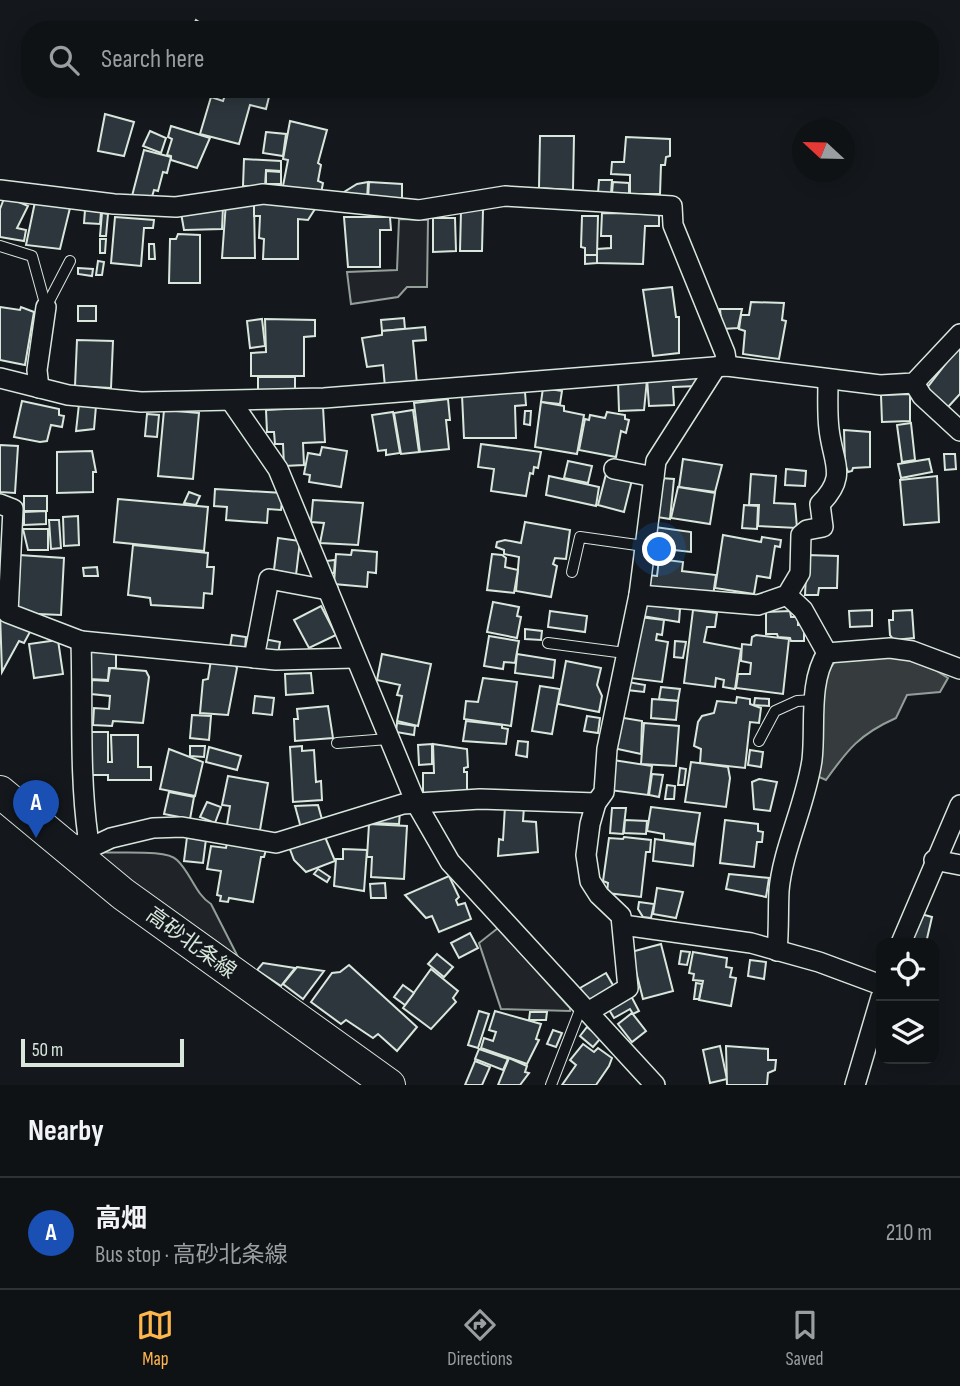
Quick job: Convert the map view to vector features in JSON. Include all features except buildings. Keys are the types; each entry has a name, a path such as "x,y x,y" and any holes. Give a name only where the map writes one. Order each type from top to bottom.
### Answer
{"main road":[{"name":"高砂北条線","path":"0,792 75,855 389,1085"}],"street":[{"path":"0,190 114,204 176,207 263,194 419,210 505,196 672,206 673,225 725,353 721,366 656,461 639,595 607,749 604,792 596,803 586,855 590,881 599,895 621,916 628,988 585,1008"},
{"path":"39,388 37,370 46,307"},
{"path":"0,378 68,395 141,402 337,397 721,366 880,385 914,383 960,334"},
{"path":"639,595 758,605 787,595 800,573 802,535 807,530 823,527 820,504 832,493 836,481 837,469 829,429 828,380"},
{"path":"914,383 922,396 960,431"},
{"path":"231,401 278,469 416,803 450,862 655,1085"},
{"path":"614,469 654,477"},
{"path":"0,504 13,509 6,563 8,612 81,641 254,658 354,658"},
{"path":"254,658 269,579 328,590"},
{"path":"787,595 803,610 827,653"},
{"path":"75,855 88,837 80,786 84,728 81,641"},
{"path":"827,653 890,648 912,651 960,669"},
{"path":"778,951 779,892 805,800 812,759 815,700 821,663 827,653"},
{"path":"75,855 111,838 153,828 182,827 276,843 416,803 480,799 596,803"},
{"path":"903,938 934,860 960,805"},
{"path":"934,860 960,865"},
{"path":"622,925 751,943 876,983"},
{"path":"855,1085 880,1001"}],"lane":[{"path":"0,246 32,256 46,307"},
{"path":"46,307 70,261"},
{"path":"572,572 580,537 644,546"},
{"path":"548,643 625,653"},
{"path":"759,741 775,710 797,701 815,700"},
{"path":"337,743 388,739"},
{"path":"551,1085 585,1008"}],"shaded area":[{"path":"399,219 428,220 427,287 407,287 398,297 351,304 347,272 397,270"},
{"path":"900,657 935,670 948,678 940,692 907,695 896,718 856,743 826,780 817,776 825,676 836,660"},
{"path":"101,852 163,854 177,860 201,895 211,904 238,957 96,856"},
{"path":"498,928 570,1011 501,1009 479,943"}],"place":[{"name":"高畑","path":"36,838"}]}
